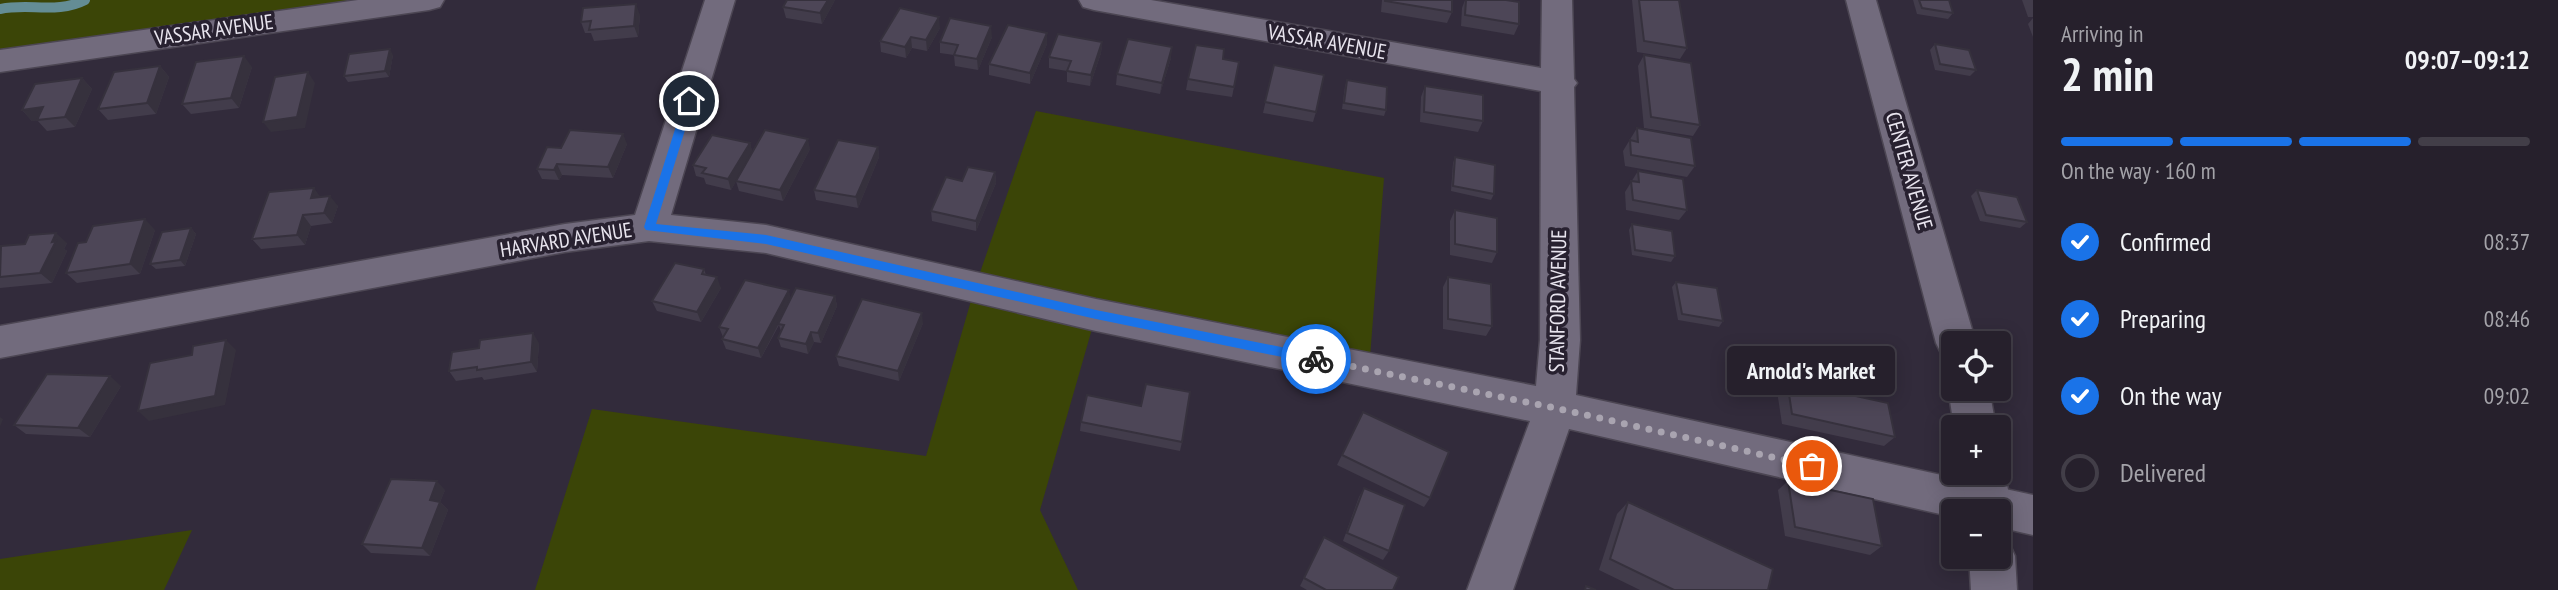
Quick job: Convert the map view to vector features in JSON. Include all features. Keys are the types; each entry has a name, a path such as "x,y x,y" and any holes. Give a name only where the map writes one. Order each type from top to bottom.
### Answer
{"street":[{"name":"VASSAR AVENUE","path":"0,61 429,0"},
{"path":"649,227 720,0"},
{"name":"VASSAR AVENUE","path":"1094,0 1560,83"},
{"name":"STANFORD AVENUE","path":"1490,590 1555,408 1560,340 1560,83 1557,0"},
{"name":"CENTER AVENUE","path":"1861,0 1953,331"},
{"name":"HARVARD AVENUE","path":"0,342 565,238 649,227 766,239 1096,314 1987,497 2033,515"},
{"path":"1993,569 1994,590"}],"green space":[{"path":"0,0 429,0 0,61"},
{"path":"1036,111 1384,178 1369,370 1096,315 1040,510 1078,590 535,590 592,409 926,456 975,287"},
{"path":"192,530 164,590 0,590 0,559"}],"building":[{"path":"787,0 828,0 820,13 783,7"},
{"path":"1452,0 1452,12 1385,1"},
{"path":"1466,0 1519,2 1519,24 1465,15"},
{"path":"1639,0 1679,0 1687,48 1644,41"},
{"path":"1919,0 1949,0 1953,13 1922,8"},
{"path":"636,4 634,26 589,30 591,21 581,22 583,8"},
{"path":"900,8 939,17 926,40 911,37 905,47 880,41"},
{"path":"950,18 991,26 977,59 954,55 958,45 940,42"},
{"path":"1008,25 1047,33 1030,73 989,64"},
{"path":"1058,34 1102,42 1091,75 1067,71 1071,61 1049,57"},
{"path":"1128,39 1172,47 1162,83 1117,74"},
{"path":"1935,44 1969,50 1976,70 1940,64"},
{"path":"1196,45 1224,49 1223,59 1239,62 1234,87 1188,79"},
{"path":"390,49 385,71 344,76 349,54"},
{"path":"1644,55 1691,63 1700,125 1651,117"},
{"path":"244,56 231,98 182,104 196,62"},
{"path":"1274,65 1324,75 1316,112 1265,102"},
{"path":"160,66 147,103 98,109 114,72"},
{"path":"308,72 297,117 263,122 275,77"},
{"path":"82,78 65,117 37,120 43,107 22,110 35,84"},
{"path":"1347,80 1387,87 1386,110 1344,103"},
{"path":"1425,86 1483,95 1483,121 1424,112"},
{"path":"1637,128 1691,138 1695,166 1631,155 1630,140 1638,142"},
{"path":"570,130 623,134 608,167 557,164 554,170 537,169 547,147 561,148"},
{"path":"765,130 808,139 780,190 736,181"},
{"path":"712,135 750,143 728,179 702,173 706,168 693,165"},
{"path":"838,140 878,147 856,197 814,190"},
{"path":"1455,157 1495,165 1494,194 1453,186"},
{"path":"968,167 995,172 976,221 931,211 946,177 962,181"},
{"path":"1638,171 1683,179 1687,210 1633,200 1631,181 1639,182"},
{"path":"314,188 311,198 330,196 324,213 303,215 297,235 252,239 269,192"},
{"path":"1977,190 2017,197 2027,222 1986,215"},
{"path":"1455,210 1497,218 1497,252 1455,244"},
{"path":"145,219 130,264 66,273 78,243 86,242 93,226"},
{"path":"1632,224 1672,231 1675,256 1635,250"},
{"path":"191,228 180,260 150,264 162,232"},
{"path":"56,233 52,242 56,241 40,273 0,277 1,246 25,244 29,235"},
{"path":"675,263 704,269 702,274 717,277 697,312 652,301"},
{"path":"1448,277 1491,284 1492,326 1448,319"},
{"path":"745,280 789,290 758,348 722,339 728,329 719,327"},
{"path":"1676,282 1717,288 1723,321 1682,314"},
{"path":"796,288 835,296 818,333 811,332 806,344 778,338 784,325 778,324"},
{"path":"862,299 922,313 898,371 836,356"},
{"path":"533,333 531,362 449,371 452,352 479,348 480,340"},
{"path":"226,340 215,396 138,411 150,363 192,355 193,346"},
{"path":"47,374 110,376 78,428 14,425"},
{"path":"1787,381 1888,403 1895,437 1792,414"},
{"path":"1146,384 1190,392 1182,442 1081,422 1087,395 1141,406"},
{"path":"1363,412 1449,452 1430,498 1342,455"},
{"path":"391,479 437,481 430,500 440,502 422,548 362,544"},
{"path":"1788,481 1873,499 1882,546 1795,527"},
{"path":"1364,488 1405,505 1389,551 1347,533"},
{"path":"1628,502 1773,569 1768,590 1674,590 1610,559"},
{"path":"1324,537 1399,577 1393,590 1326,590 1304,578"}],"waterway":[{"path":"0,9 64,6 85,0"}],"way so far":[{"path":"1316,359 1555,408 1812,466"}],"place":[{"name":"Arnold's Market","path":"1812,466"}],"route":[{"path":"689,101 649,227 766,239 1096,314 1316,359"}]}
